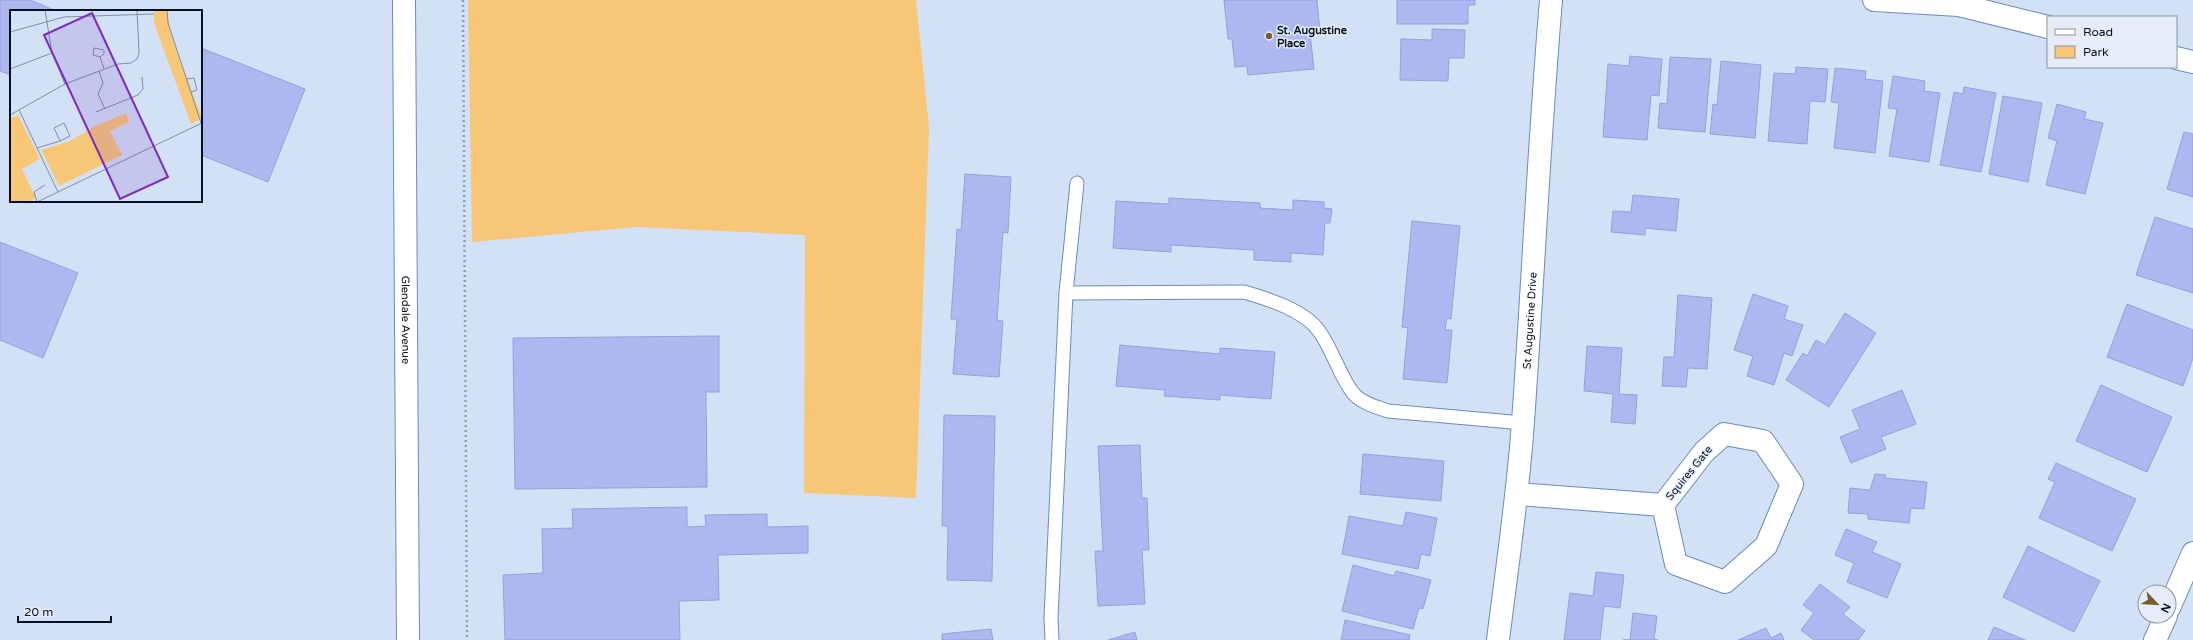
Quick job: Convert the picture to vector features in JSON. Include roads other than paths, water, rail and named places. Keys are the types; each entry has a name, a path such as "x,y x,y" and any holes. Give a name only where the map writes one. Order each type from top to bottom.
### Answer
{"street":[{"name":"Glendale Avenue","path":"404,0 408,640"},
{"name":"St Augustine Drive","path":"1498,640 1523,423 1540,130 1551,0"},
{"path":"1874,0 1960,3 2047,27"},
{"path":"2177,58 2193,62"},
{"name":"Squires Gate","path":"1724,434 1763,441 1792,484 1766,546 1725,582 1676,564 1663,505 1704,452 1724,434"},
{"name":"Squires Gate","path":"1516,494 1663,505"},
{"path":"2177,590 2193,553"},
{"path":"2155,640 2162,624"}],"lane":[{"path":"1052,640 1051,618 1066,293 1076,183"},
{"path":"1066,293 1244,292 1267,298 1296,312 1319,330 1354,394 1368,404 1388,411 1523,423"}],"place":[{"name":"St. Augustine Place","path":"1269,36"}]}
